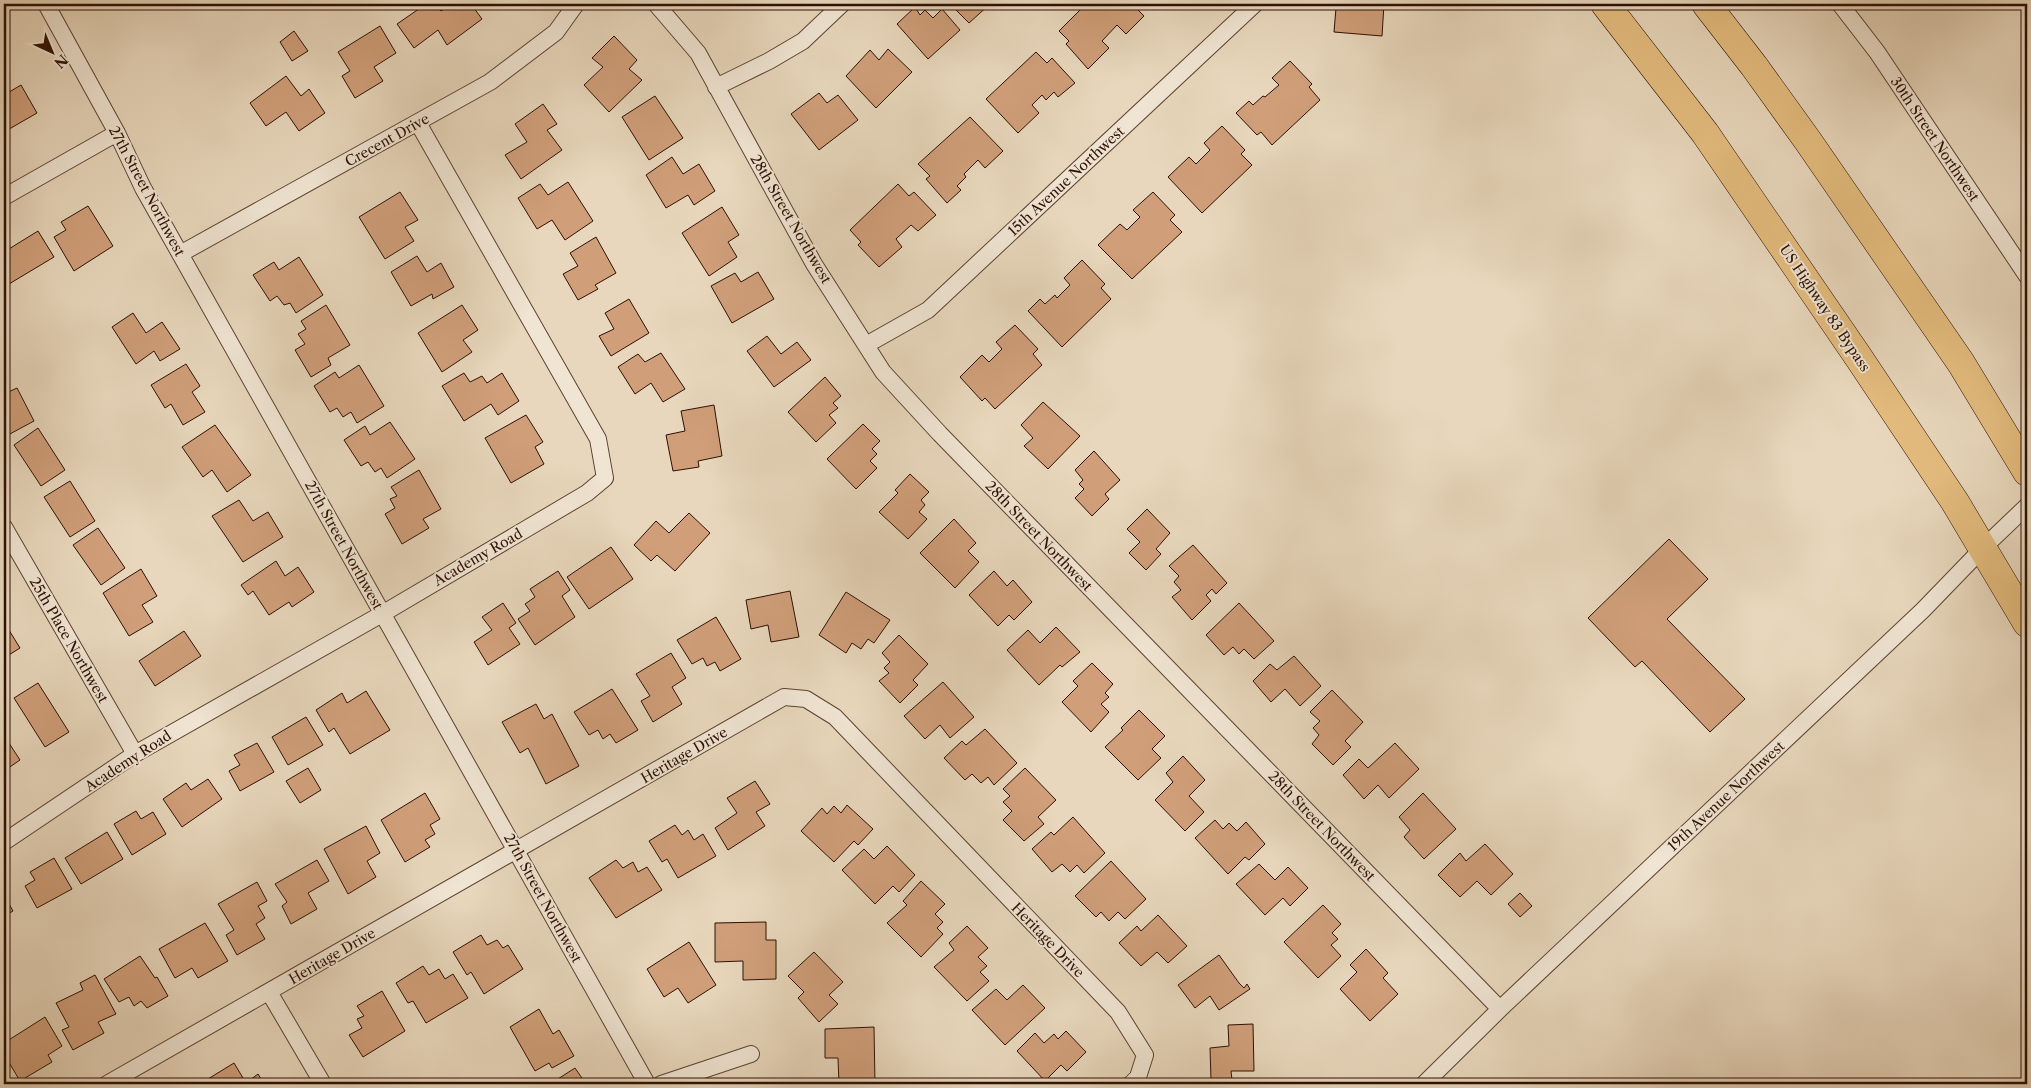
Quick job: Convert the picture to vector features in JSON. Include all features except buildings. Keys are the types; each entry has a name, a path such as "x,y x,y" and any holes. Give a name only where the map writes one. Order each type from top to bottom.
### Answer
{"highway":[{"name":"US Highway 83 Bypass","path":"1605,4 1705,133 1859,358 1983,548 2027,623"},
{"path":"1706,4 1808,141 1961,363 2027,472"}],"street":[{"name":"27th Street Northwest","path":"46,4 116,133 143,188 646,1084"},
{"name":"Crecent Drive","path":"180,254 490,82 556,32 576,4"},
{"name":"28th Street Northwest","path":"656,4 698,53 814,264 883,372 940,434 1500,1009"},
{"path":"716,86 769,61 803,41 842,4"},
{"name":"15th Avenue Northwest","path":"866,345 928,310 1255,4"},
{"name":"30th Street Northwest","path":"1840,4 1877,52 2027,276"},
{"name":"Academy Road","path":"4,842 135,754 382,614 587,493 605,478 598,439 418,123"},
{"path":"4,197 116,133"},
{"name":"19th Avenue Northwest","path":"1424,1084 1500,1009 1923,610 2027,506"},
{"name":"25th Place Northwest","path":"4,528 135,754"},
{"name":"Heritage Drive","path":"107,1084 784,697 806,699 835,717 1118,1012 1145,1055 1138,1077 1131,1084"},
{"path":"269,992 323,1084"},
{"path":"661,1084 751,1054"}]}
